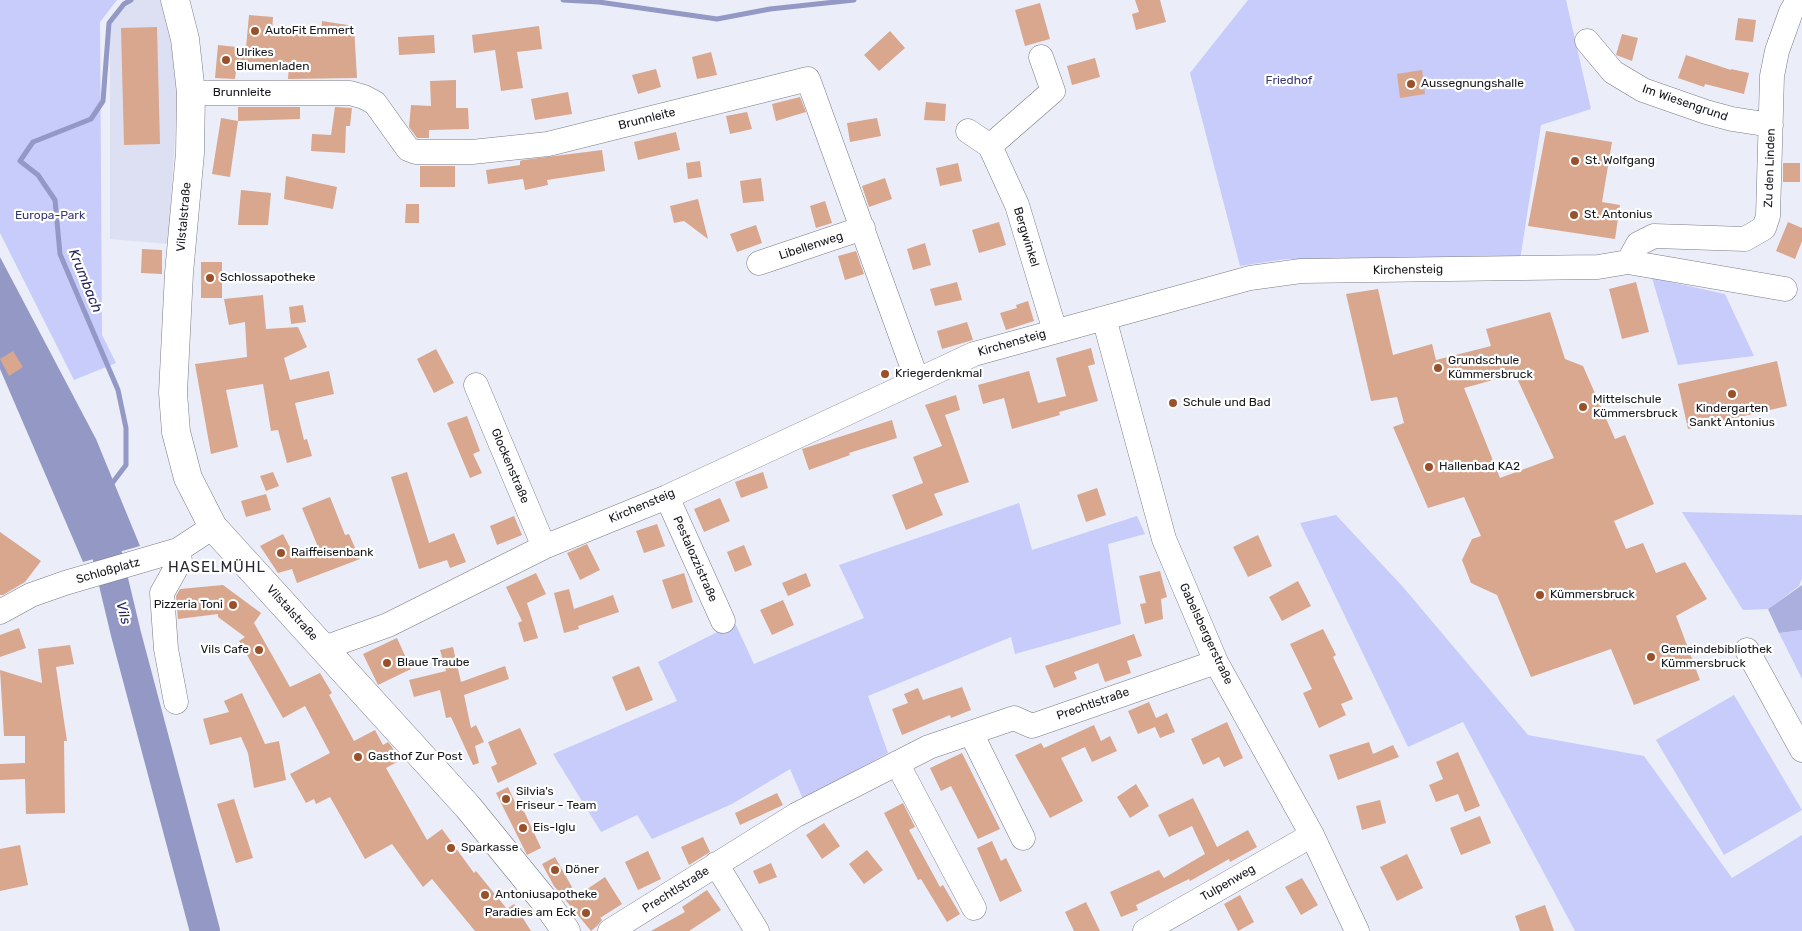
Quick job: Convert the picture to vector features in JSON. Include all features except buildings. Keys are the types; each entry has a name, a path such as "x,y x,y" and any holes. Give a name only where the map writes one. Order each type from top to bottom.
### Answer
{"main road":[{"name":"Vilstalstraße","path":"175,0 185,39 191,93 190,153 179,273 173,393 176,432 188,478 213,527 468,807 560,929"}],"street":[{"name":"Zu den Linden","path":"1628,262 1638,244 1654,236 1745,240 1764,228 1768,216 1772,76 1777,51 1791,12 1798,0"},
{"name":"Im Wiesengrund","path":"1587,41 1613,72 1643,90 1715,114 1771,125"},
{"path":"968,131 990,146 1053,91 1041,57"},
{"name":"Brunnleite","path":"191,93 350,93 376,103 408,149 416,152 472,152 548,144 808,79 917,380"},
{"name":"Bergwinkel","path":"990,146 1017,205 1055,331"},
{"name":"Libellenweg","path":"759,263 863,228"},
{"path":"1628,262 1784,289"},
{"name":"Kirchensteig","path":"324,648 388,625 544,547 667,496 974,354 1250,278 1301,271 1520,269 1598,266 1628,262"},
{"name":"Gabelsbergerstraße","path":"1104,318 1164,539 1216,662 1312,836 1357,931"},
{"name":"Glockenstraße","path":"476,385 544,547"},
{"name":"Pestalozzistraße","path":"667,496 723,621"},
{"name":"Schloßplatz","path":"0,612 31,595 65,583 170,553 213,527"},
{"path":"170,553 180,561 162,593 166,649 176,702"},
{"path":"1747,650 1802,750"},
{"name":"Prechtlstraße","path":"610,931 796,816 929,747 1014,718 1032,726 1216,662"},
{"path":"971,733 1023,838"},
{"path":"897,763 974,908"},
{"name":"Tulpenweg","path":"1145,931 1312,836"},
{"name":"Prechtlstraße","path":"716,864 757,931"}],"shaded area":[{"path":"131,0 164,0 179,73 168,244 110,239 110,24 126,2"},
{"path":"0,257 96,439 140,546 83,562 0,369"},
{"path":"1802,585 1802,630 1779,633 1768,609"}],"green space":[{"name":"Europa-Park","path":"0,0 117,0 100,22 102,335 116,363 74,380 0,233"},
{"name":"Friedhof","path":"1248,0 1566,0 1591,109 1541,125 1520,260 1286,259 1240,266 1190,73"},
{"path":"1652,278 1725,294 1754,356 1678,365"},
{"path":"1019,503 1032,550 1137,516 1145,534 1108,544 1121,624 1015,654 1011,637 868,696 888,753 803,799 790,769 732,804 652,839 637,815 601,832 553,754 677,701 658,662 735,623 754,664 864,618 839,565"},
{"path":"1682,512 1802,515 1802,578 1799,586 1768,609 1743,610"},
{"path":"1336,515 1403,587 1528,735 1644,756 1732,878 1802,835 1802,931 1575,931 1463,722 1408,747 1300,523"},
{"path":"1802,630 1802,679 1779,633"},
{"path":"1734,695 1802,810 1724,855 1656,740"}],"waterway":[{"name":"Krumbach","path":"110,486 126,465 126,428 118,390 60,254 55,200 38,175 20,161 33,142 91,119 103,101 109,23 124,4 131,0"},
{"name":"Krumbach","path":"563,0 599,2 717,19 770,9 854,0"},
{"name":"Vils","path":"98,517 126,634 205,931"}],"place":[{"name":"AutoFit Emmert","path":"255,31"},
{"name":"Ulrikes Blumenladen","path":"226,60"},
{"name":"Aussegnungshalle","path":"1411,84"},
{"name":"St. Wolfgang","path":"1575,161"},
{"name":"St. Antonius","path":"1574,215"},
{"name":"Schlossapotheke","path":"210,278"},
{"name":"Grundschule Kümmersbruck","path":"1438,368"},
{"name":"Kriegerdenkmal","path":"885,374"},
{"name":"Kindergarten Sankt Antonius","path":"1732,394"},
{"name":"Schule und Bad","path":"1173,403"},
{"name":"Mittelschule Kümmersbruck","path":"1583,407"},
{"name":"Hallenbad KA2","path":"1429,467"},
{"name":"Raiffeisenbank","path":"281,553"},
{"name":"Kümmersbruck","path":"1540,595"},
{"name":"Pizzeria Toni","path":"233,605"},
{"name":"Vils Cafe","path":"259,650"},
{"name":"Gemeindebibliothek Kümmersbruck","path":"1651,657"},
{"name":"Blaue Traube","path":"387,663"},
{"name":"Gasthof Zur Post","path":"358,757"},
{"name":"Silvia's Friseur - Team","path":"506,799"},
{"name":"Eis-Iglu","path":"523,828"},
{"name":"Sparkasse","path":"451,848"},
{"name":"Döner","path":"555,870"},
{"name":"Antoniusapotheke","path":"485,895"},
{"name":"Paradies am Eck","path":"586,913"}],"district":[{"name":"HASELMÜHL","path":"217,568"}]}
